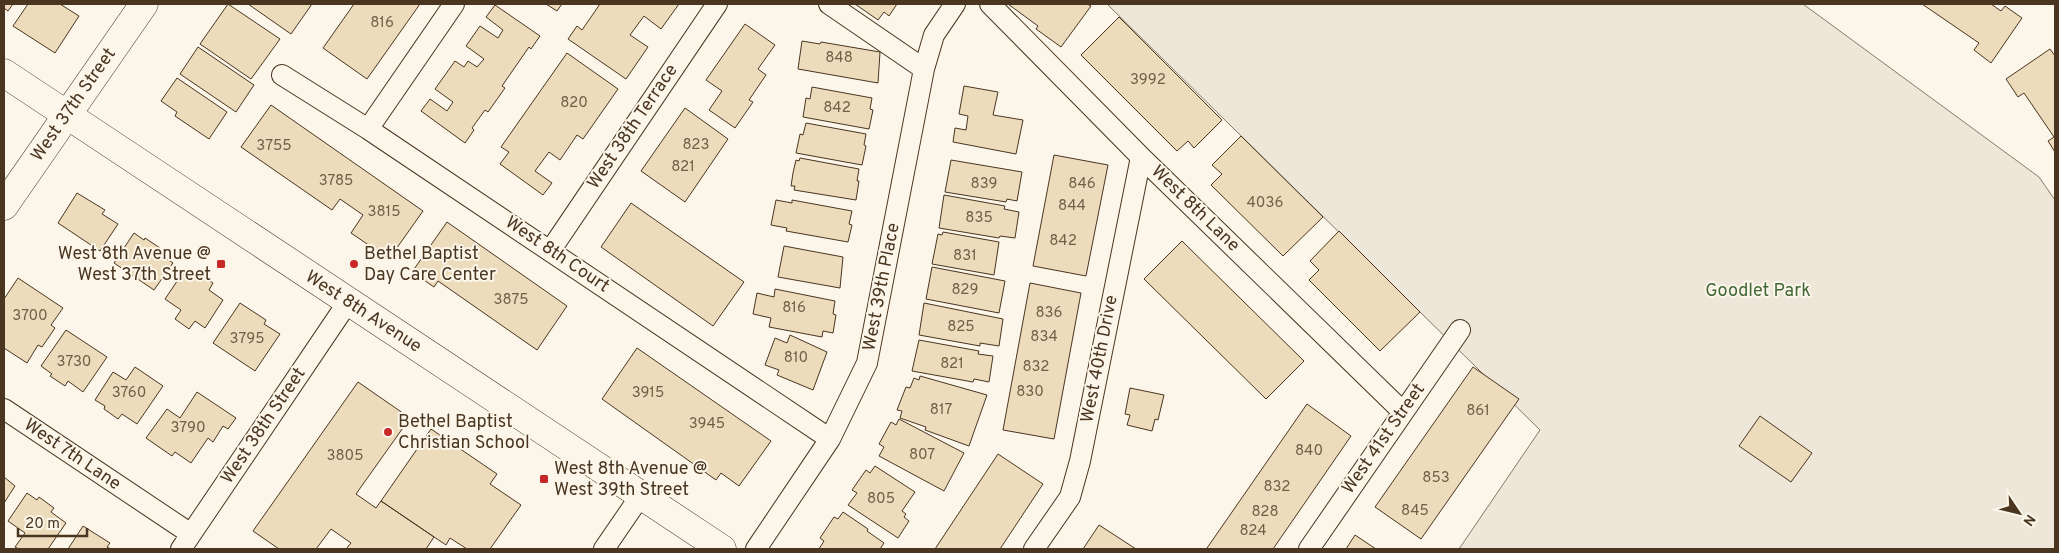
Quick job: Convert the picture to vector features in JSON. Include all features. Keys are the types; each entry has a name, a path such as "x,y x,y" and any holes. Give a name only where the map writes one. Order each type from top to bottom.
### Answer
{"street":[{"name":"West 37th Street","path":"4,206 144,4"},
{"path":"368,129 454,4"},
{"name":"West 38th Terrace","path":"550,250 717,4"},
{"path":"829,4 924,69"},
{"name":"West 39th Place","path":"756,549 830,439 867,363 924,69 934,35 955,4"},
{"name":"West 8th Lane","path":"990,4 1141,157 1403,412"},
{"name":"West 8th Avenue","path":"4,73 722,549"},
{"name":"West 8th Court","path":"282,75 368,129 830,439"},
{"name":"West 40th Drive","path":"1034,549 1070,497 1080,461 1141,157"},
{"name":"West 38th Street","path":"186,542 348,302"},
{"name":"West 41st Street","path":"1309,549 1460,330"},
{"name":"West 7th Lane","path":"4,409 186,542"},
{"path":"604,549 641,495"}],"green space":[{"name":"Goodlet Park","path":"1107,4 1803,4 2039,177 2055,200 2055,549 1459,549 1540,430"}],"building":[{"path":"4,4 13,4 8,11 4,8"},
{"path":"28,4 60,4 79,16 55,53 13,26"},
{"path":"228,4 280,39 251,79 200,44"},
{"path":"248,4 312,4 291,34"},
{"path":"354,4 420,4 367,79 323,48"},
{"path":"546,4 562,4 557,11"},
{"path":"600,4 679,4 661,29 644,16 630,35 648,47 626,79 568,39 577,26 582,30"},
{"path":"855,4 897,4 889,16 884,12 878,20"},
{"path":"1008,4 1087,4 1091,6 1061,47 1036,29 1038,26"},
{"path":"1922,4 1991,4 2001,11 2005,6 2022,18 1991,63 1974,50 1979,43"},
{"path":"495,5 540,36 531,49 529,47 502,86 505,88 488,112 485,110 472,128 474,130 465,143 421,111 430,99 447,111 453,102 435,89 455,61 464,67 468,61 477,67 484,59 466,46 480,26 498,38 503,30 486,17"},
{"path":"1119,17 1222,120 1194,148 1188,141 1177,151 1081,55"},
{"path":"745,24 775,45 758,69 766,75 749,100 753,102 735,128 709,110 722,91 706,80"},
{"path":"802,41 820,44 821,42 880,52 878,83 798,69"},
{"path":"198,47 254,85 236,112 180,74"},
{"path":"2050,49 2055,56 2055,152 2048,141 2054,137 2024,93 2018,97 2006,79"},
{"path":"567,53 618,89 583,139 577,135 560,160 549,152 535,171 552,183 543,195 500,164 509,152 501,147"},
{"path":"177,78 227,112 209,139 175,116 177,112 161,101"},
{"path":"964,86 998,92 993,115 1023,120 1016,154 953,142 955,128 966,130 968,116 959,114"},
{"path":"812,87 872,98 870,109 873,110 869,129 803,117 806,98 810,99"},
{"path":"271,105 423,211 389,259 351,233 363,215 340,199 332,210 241,147"},
{"path":"685,108 728,139 685,202 641,171"},
{"path":"806,123 866,134 864,145 866,146 862,165 796,153 800,134 803,135"},
{"path":"1241,136 1323,217 1283,256 1211,185 1222,174 1212,165"},
{"path":"1054,155 1108,165 1086,276 1033,266"},
{"path":"800,158 859,169 856,200 794,190 795,186 791,186 793,173 796,160 799,161"},
{"path":"951,160 1022,172 1017,201 1007,199 1006,202 945,192"},
{"path":"77,193 105,210 102,214 118,224 100,251 58,223"},
{"path":"944,195 1005,206 1004,209 1019,212 1015,238 1000,236 999,238 939,228"},
{"path":"776,200 792,203 792,200 852,211 849,224 852,225 848,242 786,231 787,228 771,225"},
{"path":"631,203 744,282 713,326 601,247"},
{"path":"447,222 567,306 537,350 438,281 434,287 412,272"},
{"path":"1339,231 1420,312 1380,351 1309,280 1319,270 1310,261"},
{"path":"943,232 999,242 994,275 932,264 938,234 942,235"},
{"path":"134,233 160,248 157,252 173,263 154,290 114,263"},
{"path":"1182,241 1304,361 1266,399 1144,279"},
{"path":"784,246 843,257 840,288 778,277"},
{"path":"932,267 1005,281 999,313 926,299"},
{"path":"184,271 201,279 203,276 213,283 209,290 223,300 205,328 195,321 189,329 175,319 181,310 165,299"},
{"path":"18,278 63,308 51,325 55,328 42,347 38,345 27,363 4,348 4,299"},
{"path":"1030,283 1081,293 1054,439 1003,430"},
{"path":"775,289 835,301 833,314 836,315 833,333 823,331 822,337 769,327 771,318 753,314 757,293 774,297"},
{"path":"240,303 266,320 264,324 280,334 255,371 213,343"},
{"path":"924,303 1003,319 999,346 980,343 980,346 919,335"},
{"path":"66,330 107,357 83,392 68,381 65,386 50,376 52,374 41,366"},
{"path":"790,335 827,352 813,390 777,375 779,370 765,365 775,338 787,343"},
{"path":"919,340 979,351 978,354 993,356 989,382 974,379 973,382 912,371"},
{"path":"637,348 771,441 739,486 721,473 716,480 602,399"},
{"path":"135,367 163,386 137,424 122,414 118,419 104,409 105,406 95,400 113,372 126,380"},
{"path":"1473,367 1519,399 1421,539 1375,507"},
{"path":"920,376 987,395 969,446 925,430 926,427 900,418 902,411 897,410 906,387 910,388 914,378 919,380"},
{"path":"358,382 410,418 356,494 376,508 381,501 434,537 426,549 346,549 351,543 331,529 316,549 279,549 253,531"},
{"path":"1130,388 1164,395 1158,420 1155,419 1152,431 1127,425 1130,415 1125,414"},
{"path":"197,392 236,418 228,429 223,426 213,442 208,438 191,463 175,452 172,456 146,438 167,409 180,418"},
{"path":"1307,404 1351,436 1273,549 1207,548"},
{"path":"1760,416 1812,453 1791,482 1739,446"},
{"path":"899,419 964,453 944,491 879,456 884,447 879,444 891,422 896,425"},
{"path":"431,429 497,474 490,484 521,505 490,549 467,549 450,538 446,545 381,501"},
{"path":"998,454 1043,484 1000,549 935,549"},
{"path":"875,466 915,492 902,511 906,514 904,517 909,521 898,538 848,505 857,493 852,490 866,470 870,473"},
{"path":"4,477 15,486 4,503"},
{"path":"27,493 37,500 39,497 54,508 51,512 66,523 48,549 19,549 15,547 25,533 8,521"},
{"path":"843,512 868,529 867,531 884,543 880,549 819,549 824,541 820,538 834,517 838,519"},
{"path":"1099,525 1136,549 1083,549"},
{"path":"83,526 110,543 107,547 111,549 68,549"},
{"path":"1355,535 1376,549 1346,549"}],"place":[{"name":"West 8th Avenue @ West 37th Street","path":"221,264"},
{"name":"Bethel Baptist Day Care Center","path":"354,264"},
{"name":"Bethel Baptist Christian School","path":"388,432"},
{"name":"West 8th Avenue @ West 39th Street","path":"544,479"}]}
